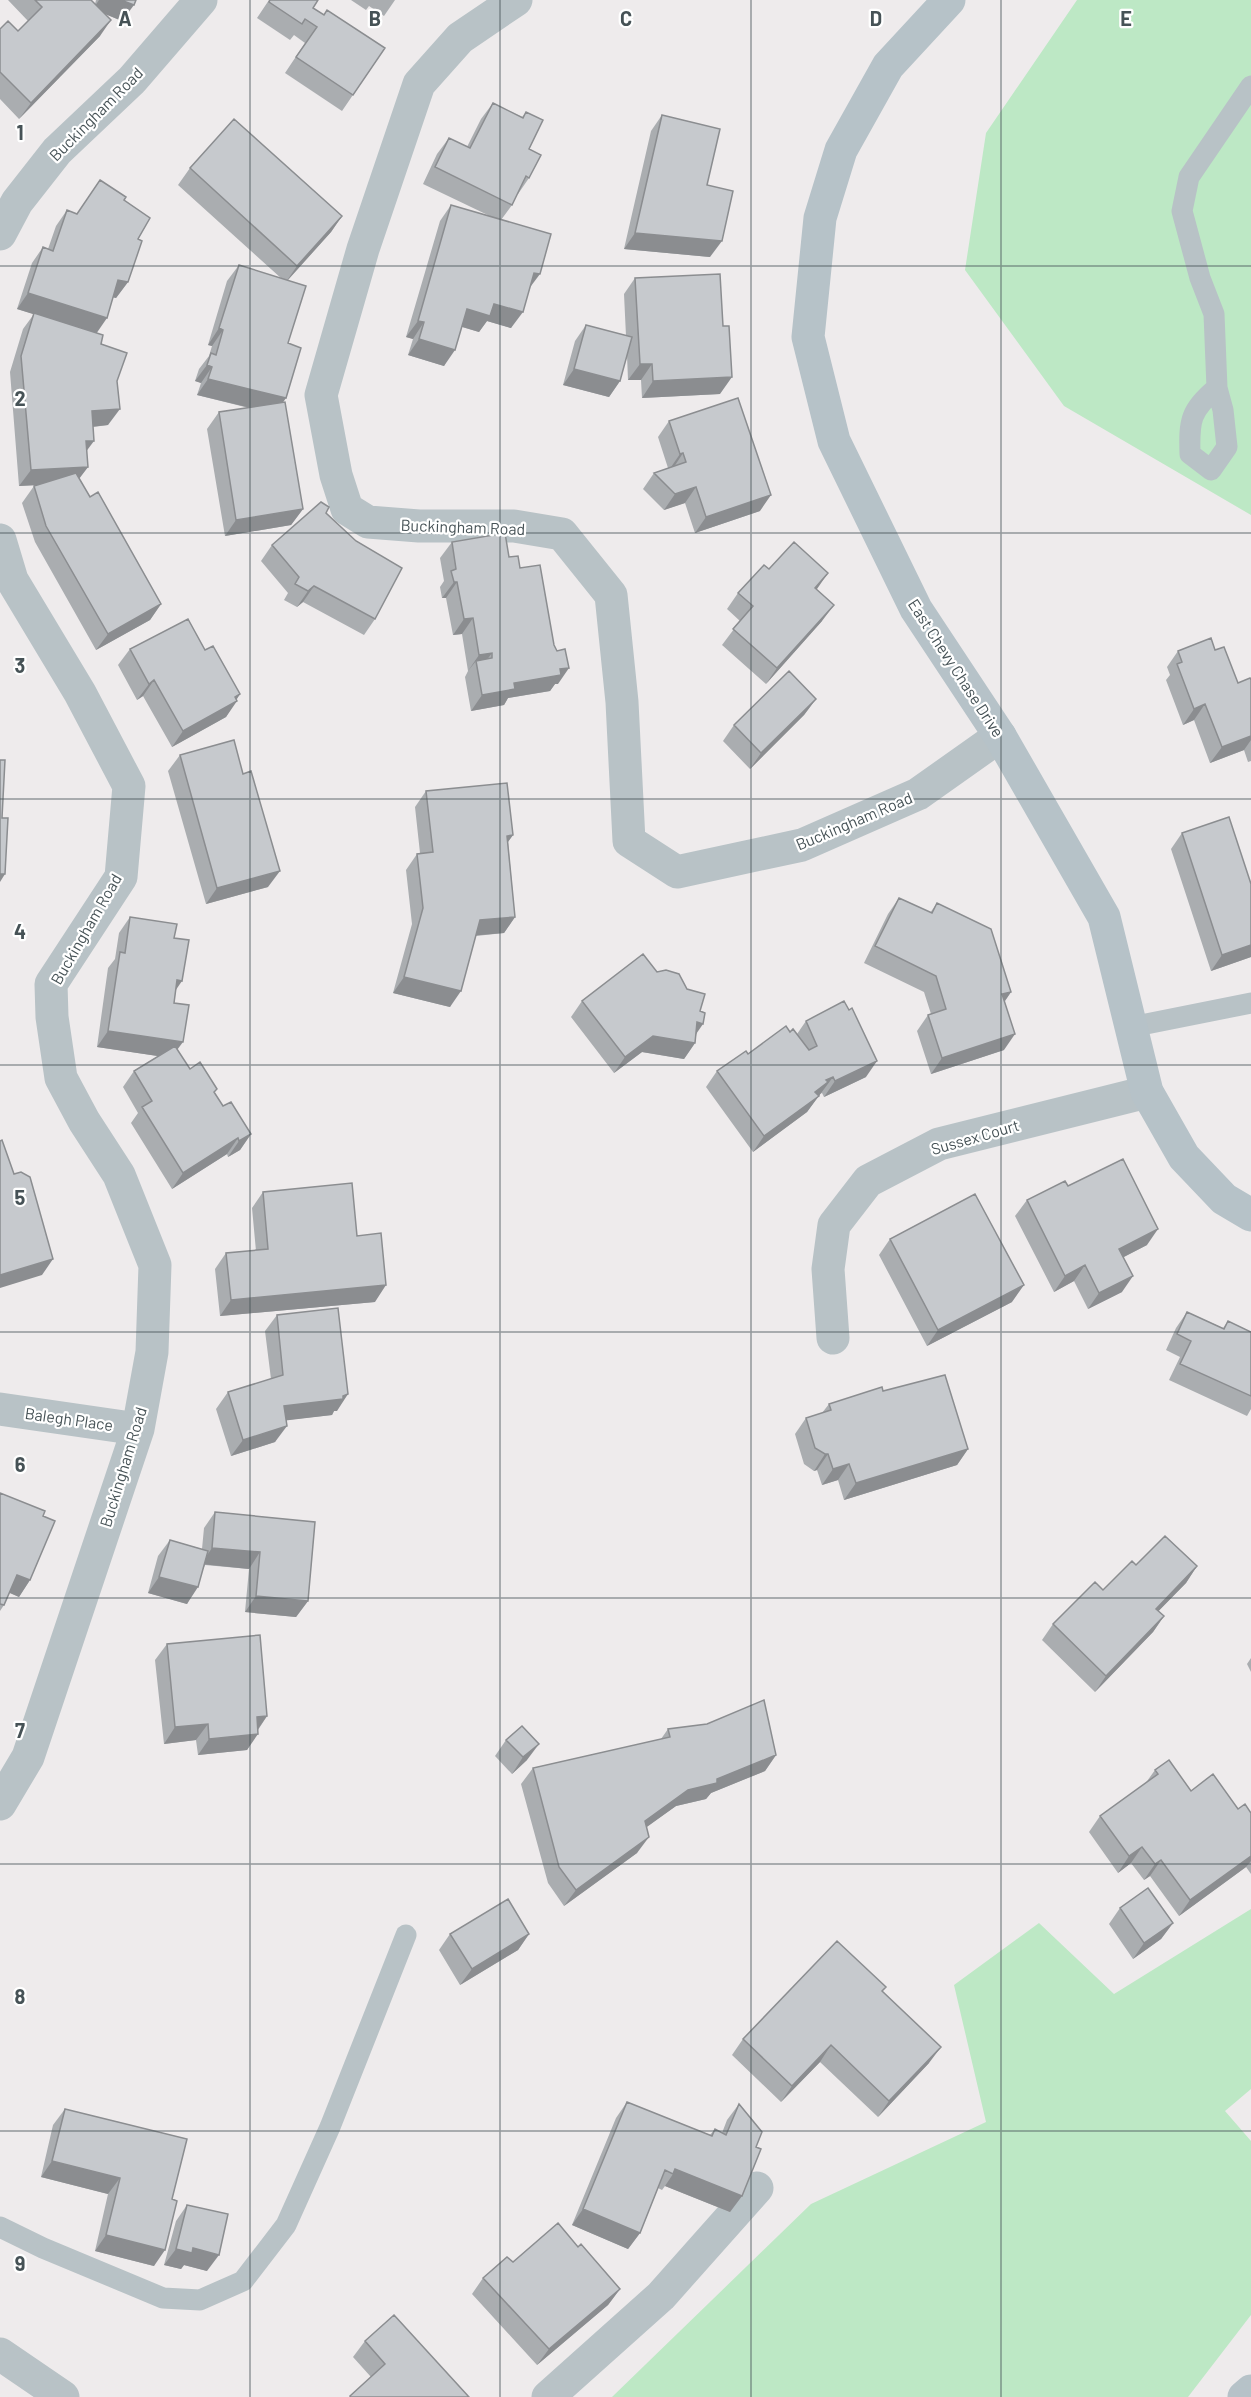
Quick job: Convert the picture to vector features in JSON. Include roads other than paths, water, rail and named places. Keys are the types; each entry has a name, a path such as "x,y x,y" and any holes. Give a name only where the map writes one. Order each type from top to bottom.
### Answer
{"main road":[{"name":"East Chevy Chase Drive","path":"949,0 888,66 841,150 820,218 808,338 834,441 916,609 1000,736 1104,917 1147,1092 1184,1157 1224,1199 1251,1215"},
{"path":"1244,2397 1251,2391"}],"street":[{"name":"Buckingham Road","path":"0,234 9,191 57,151 132,80 201,0"},
{"name":"Buckingham Road","path":"516,0 459,38 419,84 363,249 321,395 336,475 348,509 368,522 419,526 514,526 562,534 610,595 622,702 629,841 678,872 802,845 918,794 1000,736"},
{"name":"Buckingham Road","path":"0,540 12,580 80,693 129,786 121,877 51,984 51,1017 61,1078 84,1121 119,1175 155,1265 152,1352 138,1429 28,1757 0,1804"},
{"name":"Sussex Court","path":"833,1338 828,1269 834,1225 868,1181 939,1144 1147,1092"},
{"name":"Balegh Place","path":"0,1409 138,1429"},
{"path":"548,2397 661,2296 757,2187"},
{"path":"0,2354 63,2397"}],"lane":[{"path":"1217,388 1214,314 1200,278 1182,211 1189,177 1251,86"},
{"path":"1131,1027 1251,1003"},
{"path":"0,2226 43,2248 163,2298 200,2300 243,2281 286,2225 330,2127 405,1935"}]}
